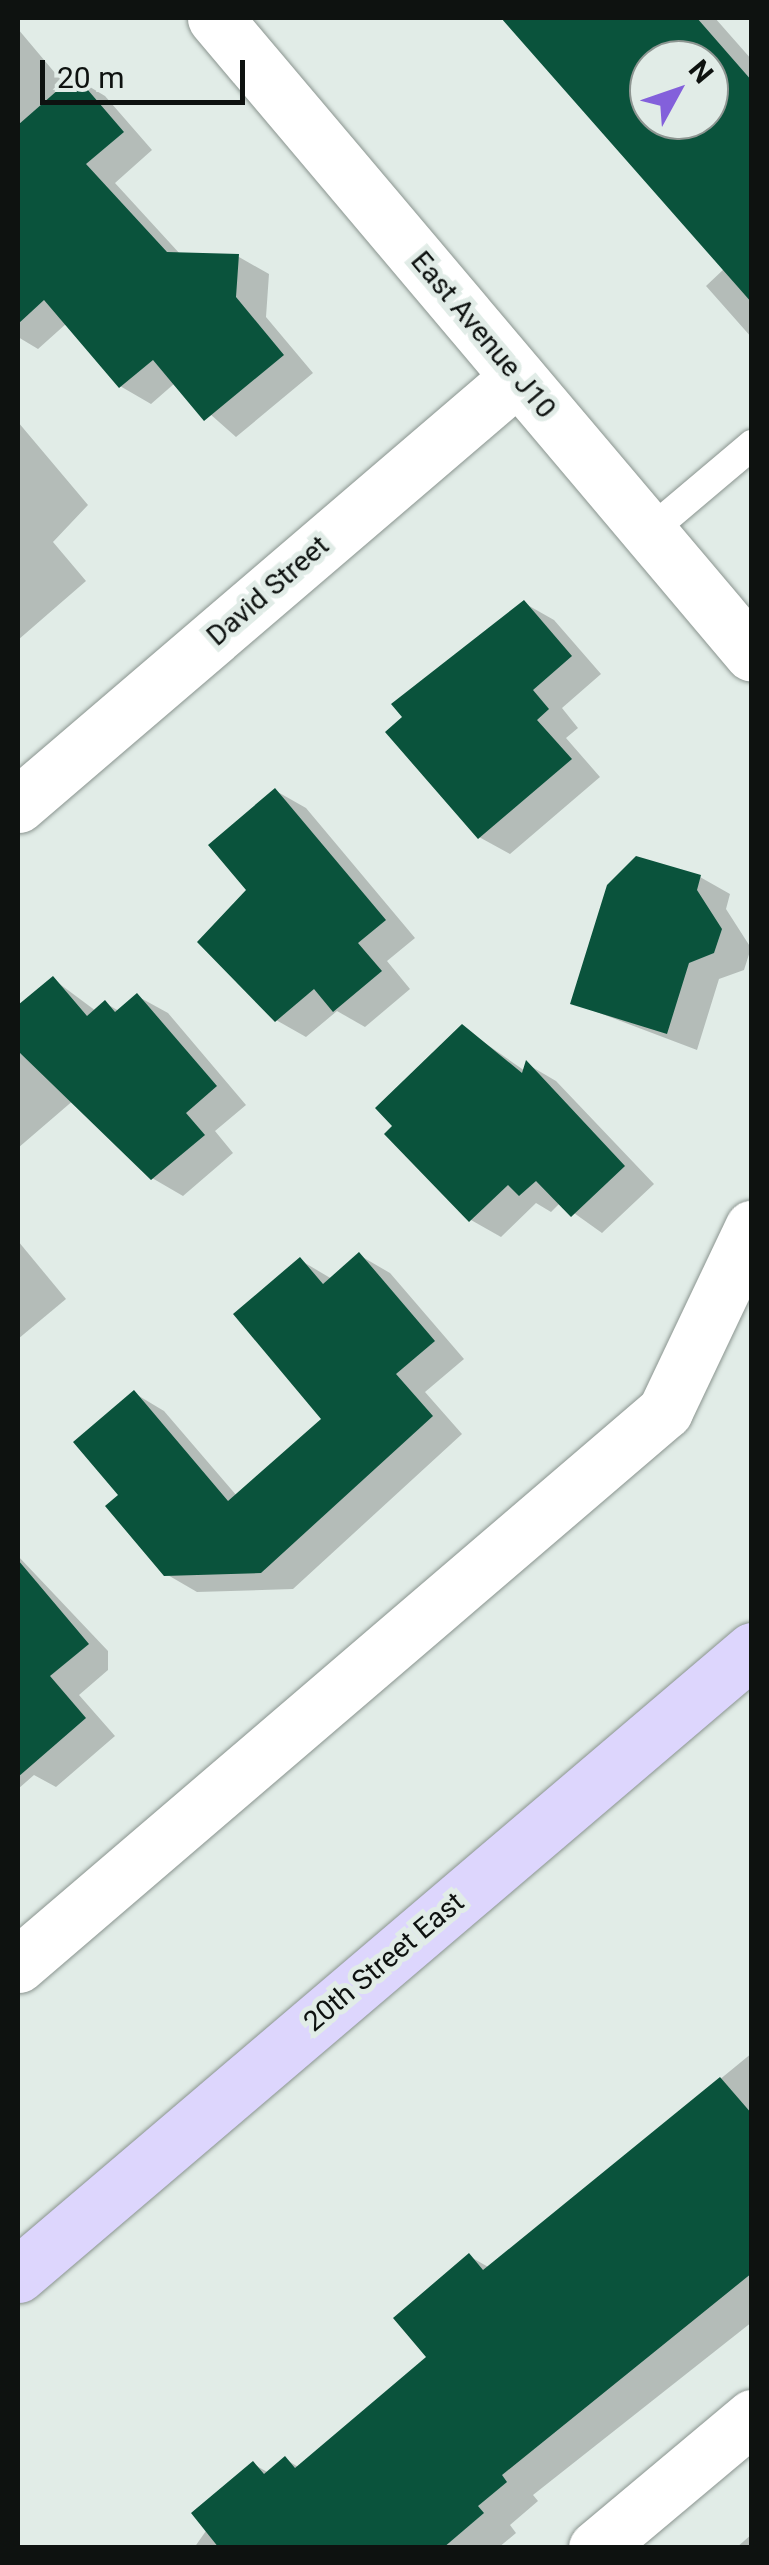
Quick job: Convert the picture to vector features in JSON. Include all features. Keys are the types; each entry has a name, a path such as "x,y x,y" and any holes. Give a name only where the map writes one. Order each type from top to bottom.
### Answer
{"main road":[{"name":"20th Street East","path":"18,2275 752,1650"}],"street":[{"name":"East Avenue J10","path":"214,18 752,654"},
{"name":"David Street","path":"18,805 518,376"},
{"path":"18,1965 666,1411 752,1228"},
{"path":"596,2548 752,2417"}],"lane":[{"path":"649,532 752,445"}],"building":[{"path":"501,18 697,18 716,40 629,40 629,140 729,140 729,55 752,81 752,303"},
{"path":"75,75 124,132 86,164 167,252 239,254 236,297 284,355 204,421 153,360 119,388 44,300 18,324 18,125"},
{"path":"524,600 572,656 533,690 549,709 537,720 572,759 478,839 385,732 402,717 391,704"},
{"path":"275,788 386,920 358,943 382,971 333,1012 314,989 275,1022 197,942 246,890 208,845"},
{"path":"636,856 701,875 697,890 722,929 714,953 689,963 667,1034 570,1004 607,885"},
{"path":"53,976 87,1016 105,1000 115,1012 137,993 217,1086 186,1113 205,1135 151,1180 18,1051 18,1005"},
{"path":"462,1024 522,1073 526,1060 625,1166 571,1217 536,1181 519,1196 508,1185 469,1222 384,1134 392,1126 375,1108"},
{"path":"359,1252 435,1341 396,1374 433,1416 261,1573 164,1576 105,1506 118,1495 73,1442 134,1390 228,1501 321,1419 233,1314 300,1257 323,1284"},
{"path":"18,1560 89,1644 50,1676 86,1718 18,1777"},
{"path":"720,2077 752,2114 752,2273 502,2475 507,2482 478,2506 484,2513 443,2548 219,2548 191,2513 253,2461 264,2474 285,2456 295,2468 426,2357 393,2318 469,2253 483,2270"}]}
